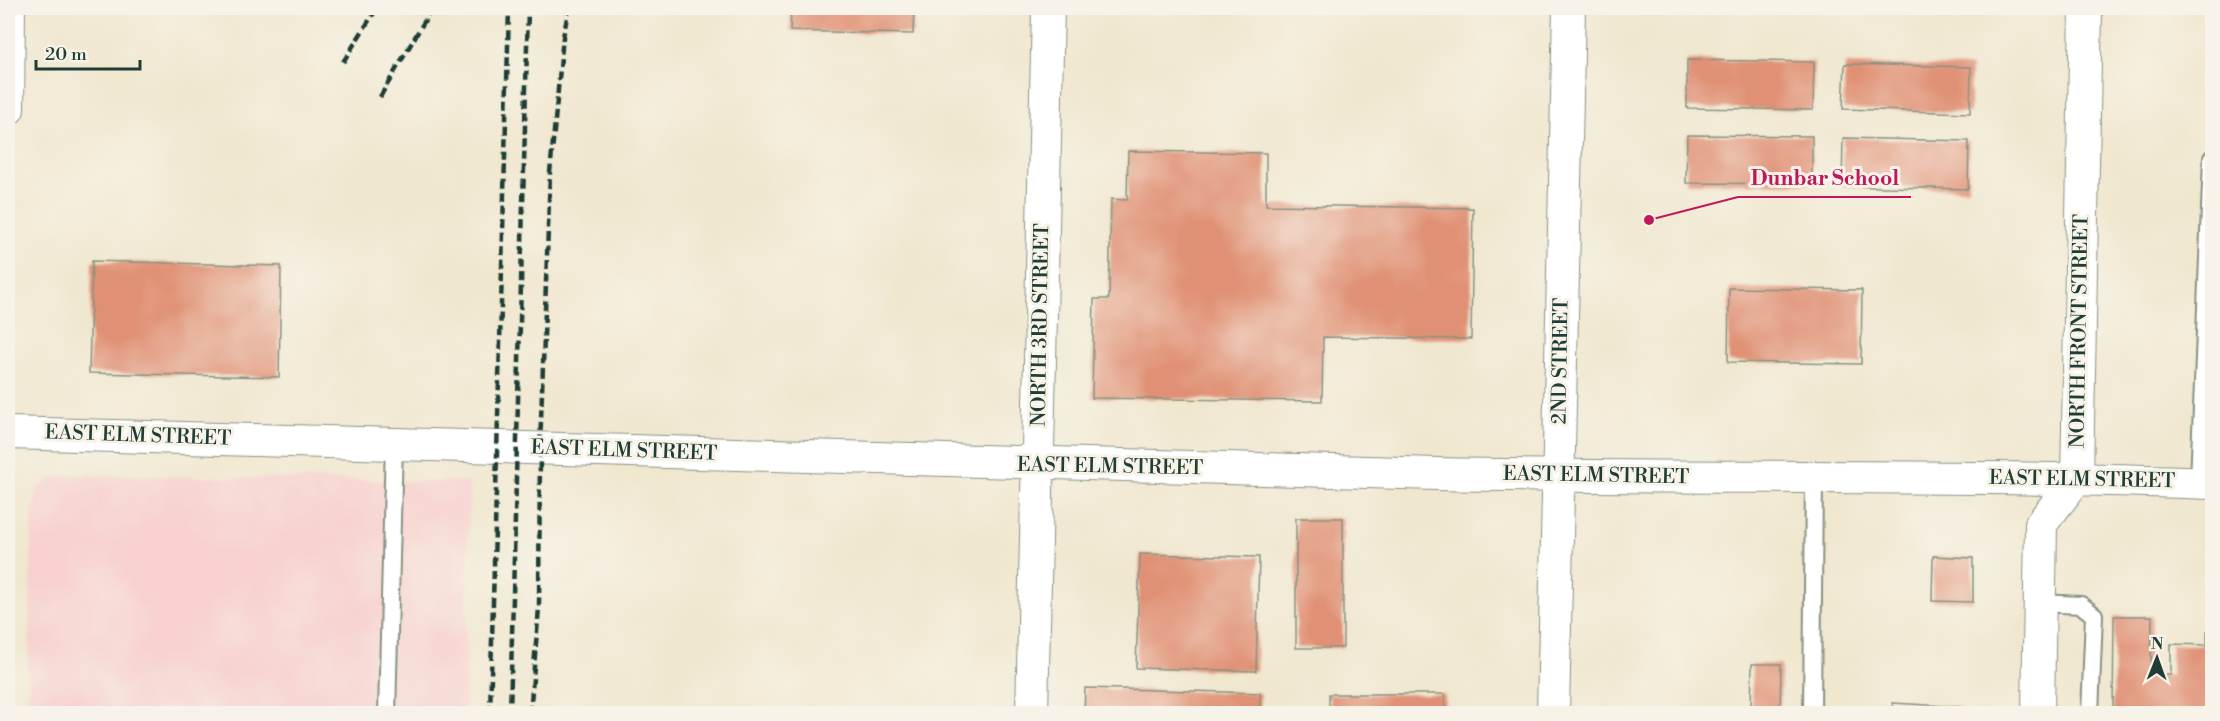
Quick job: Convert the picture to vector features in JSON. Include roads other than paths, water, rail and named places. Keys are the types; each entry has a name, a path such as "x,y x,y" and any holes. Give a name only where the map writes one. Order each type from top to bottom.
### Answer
{"street":[{"path":"8,109 9,8"},
{"name":"NORTH 3RD STREET","path":"1032,714 1048,8"},
{"name":"2ND STREET","path":"1553,714 1569,8"},
{"name":"NORTH FRONT STREET","path":"2077,478 2086,8"},
{"name":"EAST ELM STREET","path":"8,433 394,443 1038,465 1559,476 2077,478 2206,482"},
{"path":"2038,714 2041,524 2077,478"}],"lane":[{"path":"2206,482 2212,158"},
{"path":"387,714 394,443"},
{"path":"1812,714 1814,477"},
{"path":"2040,603 2081,605 2094,615 2090,714"}],"railway":[{"path":"343,62 377,8"},
{"path":"380,97 432,8"},
{"path":"490,714 509,8"},
{"path":"510,714 528,8"},
{"path":"530,714 539,608 540,447 550,173 563,37 569,8"}],"place":[{"name":"Dunbar School","path":"1649,220"}]}
